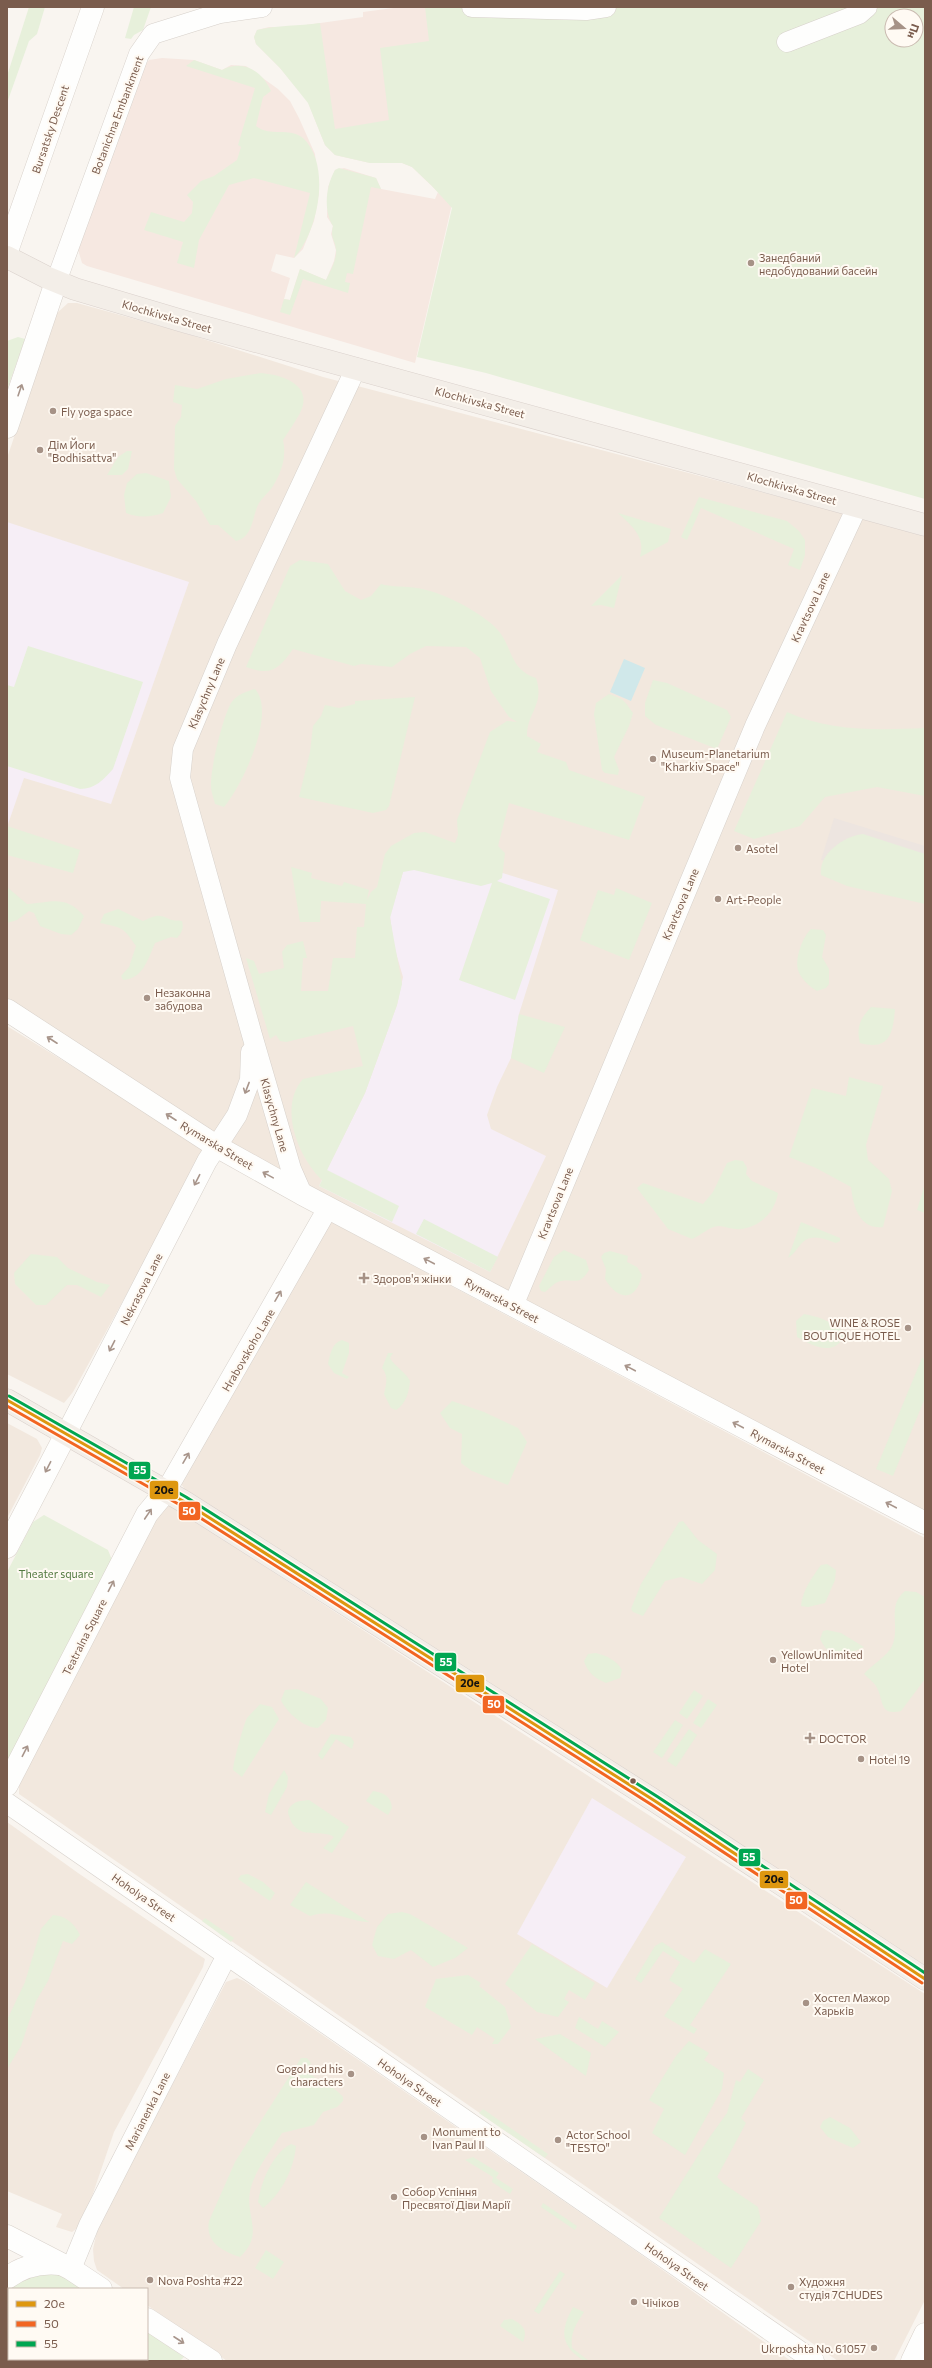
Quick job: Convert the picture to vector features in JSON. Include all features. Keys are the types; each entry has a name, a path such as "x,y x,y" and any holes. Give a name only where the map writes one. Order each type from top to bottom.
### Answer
{"main road":[{"name":"Klochkivska Street","path":"7,257 56,282 186,322 925,525"},
{"path":"7,1400 66,1432 166,1491 655,1801 925,1979"}],"street":[{"name":"Bursatsky Descent","path":"7,251 93,7"},
{"name":"Botanichna Embankment","path":"56,282 139,54 154,34 220,14 262,7"},
{"path":"472,7 586,10 606,7"},
{"path":"787,42 859,14 867,7"},
{"path":"7,427 56,282"},
{"name":"Klasychny Lane","path":"302,1194 291,1169 252,1036 180,778 180,762 188,735 255,581 356,368"},
{"name":"Kravtsova Lane","path":"513,1306 755,726 857,507"},
{"name":"Rymarska Street","path":"7,1010 216,1146 328,1208 925,1523"},
{"name":"Klasychny Lane","path":"216,1146 237,1115 250,1080 252,1036"},
{"name":"Nekrasova Lane","path":"66,1432 216,1146"},
{"name":"Hrabovskoho Lane","path":"166,1491 328,1208"},
{"path":"7,1547 66,1432"},
{"name":"Teatralna Square","path":"7,1785 147,1514 166,1491"},
{"name":"Hoholya Street","path":"7,1803 814,2361"},
{"name":"Marianenka Lane","path":"66,2266 89,2225 227,1955"},
{"path":"7,2236 66,2266 99,2288"},
{"path":"7,2278 24,2268 48,2262 66,2266"},
{"path":"148,2320 211,2361"},
{"path":"912,2361 925,2334"}],"shaded area":[{"path":"401,7 429,7 472,118 415,363 87,266 82,263 77,246 145,65 149,60 162,58 194,60 222,70 231,65 246,66 278,89 290,101 315,154 319,193 314,221 303,249 294,258 276,254 271,271 290,278 284,299 290,300 300,269 326,280 334,261 336,250 331,234 333,226 327,217 328,187 335,170 344,168 376,178 381,189 435,199 438,192 412,167 402,163 370,163 335,155 325,145 308,102 280,68 256,44 254,37 257,30 269,27 292,27 363,17 363,12"},
{"path":"68,303 77,303 178,331 323,377 925,535 925,1519 211,1136 7,1001 7,458 56,314"},
{"path":"7,522 189,582 111,804 24,778 7,827"},
{"path":"834,818 925,846 925,892 821,860"},
{"path":"411,845 558,890 519,1014 511,1058 497,1087 487,1115 491,1129 546,1156 490,1272 319,1186 365,1093 397,1005 403,977 394,946 390,916"},
{"path":"7,1026 206,1149 73,1392 64,1403 7,1374"},
{"path":"331,1222 925,1538 925,1967 185,1490 180,1482"},
{"path":"7,1423 37,1439 42,1448 40,1455 7,1518"},
{"path":"170,1505 925,1994 925,2300 894,2361 838,2361 19,1794 19,1783 160,1510"},
{"path":"592,1798 686,1857 607,1988 517,1934"},
{"path":"7,1822 78,1873 205,1959 203,1967 114,2132 89,2205 80,2226 72,2232 56,2227 62,2214 7,2191"},
{"path":"237,1978 244,1981 623,2242 791,2361 227,2361 148,2306 148,2288 123,2288 97,2270 94,2261 93,2249 98,2227 226,1982"}],"green space":[{"path":"29,7 45,7 37,34 29,41 7,103 7,76"},
{"path":"134,7 151,7 143,30 134,35 131,39 125,38"},
{"path":"425,7 925,7 925,499 486,373 417,357 452,208 412,167 402,163 370,163 335,155 325,145 308,103 280,68 256,44 254,37 257,30 265,28 320,23 335,129 389,120 380,48 429,41"},
{"path":"194,60 222,70 237,66 251,69 257,73 271,91 263,97 256,126 267,131 292,133 298,135 303,138 312,150 317,164 319,181 315,216 310,232 294,258 310,193 254,178 229,185 199,240 194,268 177,263 183,242 144,230 151,212 184,222 192,213 193,202 187,195 201,181 214,176 237,160 241,147 238,145 255,88 186,66"},
{"path":"339,168 376,178 381,189 371,187 353,274 347,273 345,282 350,283 348,293 303,279 290,315 280,312 284,299 290,300 300,269 326,280 333,265 336,250 332,236 333,226 328,213 327,198 329,183 335,170"},
{"path":"18,337 25,339 7,390 7,341"},
{"path":"261,373 278,376 294,383 303,395 303,403 300,413 283,440 284,459 278,477 271,489 259,503 252,525 246,535 242,539 236,541 218,525 210,525 196,501 177,479 174,469 175,426 181,417 182,405 173,402 175,385 197,389 226,379"},
{"path":"127,451 132,451 128,469 122,475 107,475 118,457"},
{"path":"146,473 169,481 171,497 163,513 135,516 126,513 124,495 127,483 137,474"},
{"path":"699,497 787,521 799,531 805,540 805,555 800,570 788,565 794,549 701,508 687,540 681,537"},
{"path":"618,513 671,529 668,542 640,557 641,544 636,532 633,527"},
{"path":"300,560 328,564 345,591 361,600 371,596 381,584 419,588 430,591 454,600 476,612 494,626 500,633 515,662 520,668 527,674 536,678 538,687 537,702 530,721 527,736 541,744 537,752 566,762 569,770 645,797 629,840 509,803 498,846 505,853 502,878 497,881 550,899 515,1000 459,980 492,883 481,886 414,870 403,872 390,918 402,984 397,1005 365,1093 327,1170 399,1206 392,1222 319,1186 322,1180 305,1158 294,1131 292,1103 296,1090 303,1079 363,1066 353,1026 286,1042 280,1041 276,1035 270,1039 246,958 254,961 259,974 284,968 282,952 287,945 303,941 307,958 303,958 301,991 328,991 333,958 355,958 357,927 364,927 366,904 321,901 320,922 300,922 291,867 312,873 311,878 342,886 344,882 369,890 367,900 371,892 377,887 385,854 391,846 414,833 425,832 455,843 458,835 457,820 490,732 507,721 517,722 509,717 491,691 480,658 466,647 426,646 410,654 392,667 361,664 354,666 293,649 283,662 268,671 255,670 246,667 290,566"},
{"path":"622,575 614,608 601,605 591,606"},
{"path":"28,646 143,682 113,769 94,786 80,789 7,766 7,685 14,687"},
{"path":"653,680 667,683 727,710 731,717 717,749 656,725 645,716 645,703"},
{"path":"255,689 261,700 262,715 260,731 248,767 240,783 224,807 215,804 211,786 215,756 221,731 233,700 242,694"},
{"path":"609,694 623,700 633,713 629,726 614,757 619,770 618,775 605,773 602,770 594,714 596,703"},
{"path":"415,697 389,806 386,810 373,813 299,797 310,752 313,726 321,716 325,705 339,708 355,704 355,701"},
{"path":"787,712 803,719 837,726 872,729 925,728 925,796 877,787 825,797 800,826 754,839 734,831"},
{"path":"7,826 80,850 73,873 7,855"},
{"path":"863,834 925,854 925,904 847,886 821,875 821,867 824,860 834,847 848,838"},
{"path":"7,887 27,904 57,901 64,902 77,909 84,916 78,929 71,935 61,934 40,926 34,913 29,911 17,920 7,923"},
{"path":"616,888 652,903 629,960 580,940 598,890 614,895"},
{"path":"118,909 143,921 159,916 182,921 183,925 183,928 177,938 171,937 155,943 144,967 140,972 130,979 123,980 121,976 129,967 136,946 122,929 100,923 104,914"},
{"path":"811,929 823,930 826,935 822,957 829,969 829,984 826,988 817,991 808,985 803,979 799,973 797,965 800,948"},
{"path":"871,1007 895,1009 891,1033 888,1038 877,1045 860,1043 858,1032 864,1015"},
{"path":"519,1014 565,1027 544,1073 511,1058"},
{"path":"849,1077 883,1086 866,1145 868,1160 889,1179 892,1191 883,1227 868,1225 859,1215 853,1201 851,1187 816,1168 789,1157 812,1088 846,1096"},
{"path":"735,1160 743,1161 747,1168 746,1174 752,1181 778,1193 774,1206 766,1217 748,1228 733,1229 716,1226 692,1239 668,1229 637,1188 643,1183 703,1204 713,1192 727,1163"},
{"path":"925,1184 925,1213 917,1210"},
{"path":"424,1219 498,1257 490,1272 416,1234"},
{"path":"801,1222 840,1238 840,1241 836,1243 820,1238 807,1239 788,1258"},
{"path":"564,1250 586,1260 589,1270 580,1280 559,1282 545,1292 541,1291 539,1286 554,1257"},
{"path":"610,1251 628,1256 627,1262 637,1267 642,1275 636,1290 631,1294 621,1295 610,1286 605,1279 606,1269 601,1257 604,1253"},
{"path":"31,1254 57,1257 68,1268 97,1282 110,1285 101,1297 77,1285 67,1285 46,1305 36,1305 15,1284 14,1273"},
{"path":"804,1314 815,1316 832,1323 845,1334 841,1341 836,1346 823,1348 810,1344 797,1337 796,1321"},
{"path":"342,1340 349,1343 349,1353 342,1373 349,1377 347,1379 334,1373 328,1364 334,1346"},
{"path":"388,1353 393,1353 390,1358 410,1381 406,1397 396,1410 391,1408 384,1394 386,1374 382,1368"},
{"path":"922,1358 925,1359 925,1398 893,1476 876,1469"},
{"path":"452,1401 484,1412 518,1428 527,1442 508,1485 472,1471 461,1463 462,1434 450,1428 440,1413"},
{"name":"Theater square","path":"44,1515 108,1550 112,1560 7,1763 7,1572 33,1522"},
{"path":"683,1521 698,1540 717,1554 715,1570 702,1584 681,1577 665,1581 643,1616 633,1612 631,1609 641,1584 679,1522"},
{"path":"827,1564 836,1570 835,1580 825,1603 808,1607 801,1606 803,1595 811,1579 821,1565"},
{"path":"905,1591 916,1592 925,1597 925,1679 901,1711 894,1712 889,1711 883,1706 876,1686 864,1674 887,1654 892,1646 895,1632 896,1603"},
{"path":"827,1630 841,1633 864,1647 845,1656 835,1656 830,1653 820,1639 823,1631"},
{"path":"596,1653 607,1657 617,1664 622,1670 620,1678 606,1683 592,1675 587,1669 584,1661 588,1654"},
{"path":"297,1689 321,1699 328,1708 326,1720 318,1728 301,1722 283,1705 281,1700 285,1690"},
{"path":"694,1690 703,1696 687,1719 679,1713"},
{"path":"708,1699 717,1705 701,1728 693,1723"},
{"path":"260,1704 272,1707 279,1719 242,1777 233,1770 233,1766 247,1718"},
{"path":"675,1720 683,1725 662,1758 653,1752"},
{"path":"689,1729 697,1735 676,1767 667,1761"},
{"path":"331,1734 351,1737 354,1742 352,1749 336,1739 322,1760 318,1755"},
{"path":"284,1770 288,1777 287,1787 271,1815 265,1812 269,1794"},
{"path":"373,1791 384,1794 390,1801 392,1808 388,1815 366,1801"},
{"path":"309,1800 349,1827 332,1853 323,1848 334,1837 303,1832 297,1829 289,1816 289,1809 294,1803"},
{"path":"248,1874 263,1882 275,1893 270,1901 238,1879 241,1875"},
{"path":"306,1882 369,1922 353,1920 326,1913 310,1916 290,1905"},
{"path":"402,1912 410,1914 468,1948 455,1958 433,1967 411,1950 394,1959 378,1956 372,1945 377,1927 388,1914"},
{"path":"53,1915 62,1917 69,1921 80,1935 72,1944 63,1941 48,1981 36,2001 21,2046 7,2069 7,2020 25,1982 41,1929"},
{"path":"205,1918 234,1938 231,1942 202,1921"},
{"path":"662,1942 694,1963 705,1949 731,1964 690,2025 697,2029 694,2034 664,2016 683,1989 669,1980 680,1962 663,1951 641,1983 635,1979 655,1946"},
{"path":"532,1944 595,1983 585,2000 569,1990 564,1999 569,2002 558,2017 537,2012 505,1984"},
{"path":"468,1975 481,1983 479,1986 505,2007 511,2027 498,2044 492,2044 495,2039 477,2027 472,2035 425,2007 436,1979"},
{"path":"579,2017 598,2029 602,2021 619,2032 605,2047 575,2028"},
{"path":"560,2034 591,2053 586,2076 535,2039"},
{"path":"689,2041 709,2053 704,2060 724,2073 722,2089 685,2155 652,2133 664,2109 649,2100 676,2056"},
{"path":"301,2058 307,2058 311,2063 307,2069 311,2074 339,2093 343,2097 343,2101 337,2107 323,2112 314,2125 282,2133 260,2166 253,2180 249,2197 253,2232 252,2240 248,2248 240,2257 221,2249 216,2245 210,2235 208,2228 209,2221 235,2162"},
{"path":"748,2069 764,2080 741,2118 746,2123 717,2177 724,2184 758,2207 761,2221 731,2268 659,2218 709,2138 727,2113 736,2080 740,2082"},
{"path":"483,2109 548,2154 545,2158 479,2113"},
{"path":"830,2117 850,2128 861,2142 853,2148 828,2137 820,2127 823,2121"},
{"path":"291,2144 296,2146 295,2155 286,2180 275,2196 263,2208 258,2202 268,2169 278,2154"},
{"path":"473,2157 499,2173 496,2178 513,2189 510,2194 492,2182 493,2177 465,2160"},
{"path":"543,2203 577,2226 575,2230 541,2207"},
{"path":"266,2250 284,2262 273,2279 255,2268"},
{"path":"560,2271 565,2274 539,2314 534,2311"},
{"path":"56,2272 80,2288 8,2288 8,2360 148,2360 148,2333 184,2357 180,2361 8,2361 7,2286 18,2278"},
{"path":"573,2307 584,2312 573,2333 572,2348 589,2361 584,2361 570,2349 565,2337 564,2330"},
{"path":"512,2319 524,2328 525,2334 523,2342 500,2326 504,2320"}],"water":[{"path":"624,659 645,668 631,701 610,692"}],"transit line":[{"name":"55","path":"9,1396 186,1497 658,1797 925,1973"},
{"name":"20е","path":"7,1400 183,1501 655,1801 925,1979"},
{"name":"50","path":"7,1406 180,1505 652,1805 922,1983"}],"place":[{"name":"Занедбаний недобудований басейн","path":"751,263"},
{"name":"Fly yoga space","path":"53,411"},
{"name":"Дім Йоги \"Bodhisattva\"","path":"40,450"},
{"name":"Museum-Planetarium \"Kharkiv Space\"","path":"653,759"},
{"name":"Asotel","path":"738,848"},
{"name":"Art-People","path":"718,899"},
{"name":"Незаконна забудова","path":"147,998"},
{"name":"Здоров'я жінки","path":"364,1278"},
{"name":"WINE & ROSE BOUTIQUE HOTEL","path":"908,1328"},
{"name":"YellowUnlimited Hotel","path":"773,1660"},
{"name":"DOCTOR","path":"810,1738"},
{"name":"Hotel 19","path":"861,1759"},
{"name":"Хостел Мажор Харьків","path":"806,2003"},
{"name":"Gogol and his characters","path":"351,2074"},
{"name":"Monument to Ivan Paul II","path":"424,2137"},
{"name":"Actor School \"TЕSTO\"","path":"558,2140"},
{"name":"Собор Успіння Пресвятої Діви Марії","path":"394,2197"},
{"name":"Nova Poshta #22","path":"150,2280"},
{"name":"Художня студія 7CHUDES","path":"791,2287"},
{"name":"Чічіков","path":"634,2302"},
{"name":"Ukrposhta No. 61057","path":"874,2348"}]}
